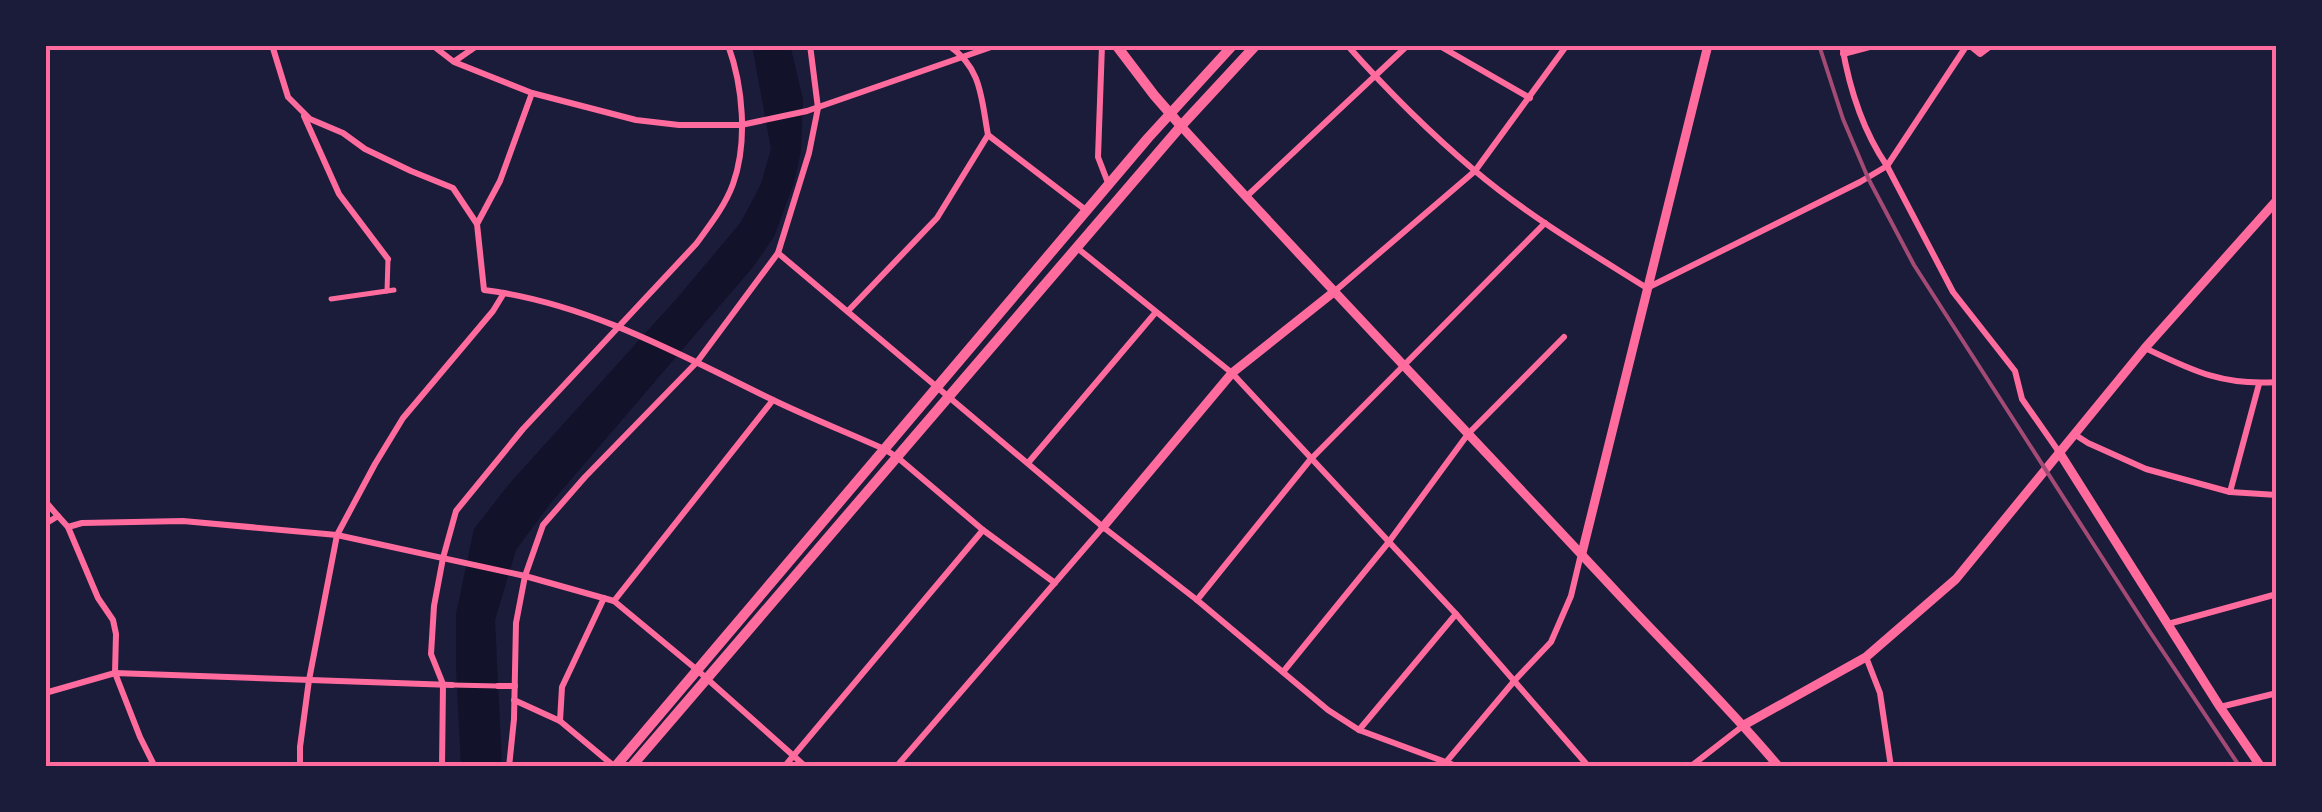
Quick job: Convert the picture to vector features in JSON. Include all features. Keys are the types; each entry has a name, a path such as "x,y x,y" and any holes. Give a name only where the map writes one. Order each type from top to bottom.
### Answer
{"main road":[{"path":"1116,45 1180,126"},
{"path":"615,767 1108,184 1233,45"},
{"path":"631,767 1180,126 1256,45"}],"street":[{"path":"272,45 288,96 310,119 343,133 410,172 453,188 478,224 484,290 532,298 618,327 884,448 983,530 1055,583"},
{"path":"432,45 454,62 532,93 636,120 741,126 818,108 997,45"},
{"path":"454,62 478,45"},
{"path":"442,767 448,685 431,654 434,606 456,511 523,429 696,244 717,216 740,160 738,83 728,45"},
{"path":"509,767 516,623 525,576 543,525 697,362 778,252 809,153 818,108 810,45"},
{"path":"948,45 966,57 978,84 988,135 1087,211"},
{"path":"1102,45 1098,157 1108,184"},
{"path":"1347,45 1475,171 1545,223 1647,288"},
{"path":"1247,196 1408,45"},
{"path":"1438,45 1530,98"},
{"path":"896,767 1232,373 1475,171 1567,45"},
{"path":"1444,765 1551,642 1571,596 1708,45"},
{"path":"1876,45 1842,50 1874,148 1953,292 2016,371 2022,399 2262,767"},
{"path":"1647,288 1887,166 1968,45 1980,54 1992,45"},
{"path":"478,224 500,180 532,93"},
{"path":"302,110 339,194 388,259 390,291 331,299"},
{"path":"1180,126 1744,725 1779,767"},
{"path":"848,311 937,218 988,135"},
{"path":"1690,767 1744,725 1866,656 1956,580 2144,348 2277,200"},
{"path":"1196,600 1310,460 1545,223"},
{"path":"1076,247 1232,373 1456,614 1589,767"},
{"path":"778,252 1103,527 1328,710 1359,730 1444,765 1459,767"},
{"path":"300,767 309,680 337,536 403,418 504,293"},
{"path":"1028,463 1156,312"},
{"path":"1284,672 1388,544 1468,434 1564,337"},
{"path":"2144,348 2222,380 2277,382"},
{"path":"2230,492 2260,384"},
{"path":"614,601 773,400"},
{"path":"2074,434 2146,468 2230,492 2277,495"},
{"path":"45,501 68,527 98,598 113,620 115,673 155,767"},
{"path":"45,524 58,516"},
{"path":"68,527 82,523 183,520 337,536 525,576 614,601 806,767"},
{"path":"784,767 983,530"},
{"path":"2167,624 2277,594"},
{"path":"560,721 562,687 604,598"},
{"path":"1359,730 1456,614"},
{"path":"1866,656 1880,693 1891,767"},
{"path":"45,693 115,673 515,686"},
{"path":"2220,707 2277,693"},
{"path":"514,700 560,721 615,767"}],"shaded area":[{"path":"752,45 790,45 803,99 801,151 774,237 753,267 550,504 516,550 495,620 502,767 461,767 456,614 474,529 509,484 741,222 761,184 771,149"}],"railway":[{"path":"1819,45 1843,119 1868,178 1914,265 2240,767"}]}
